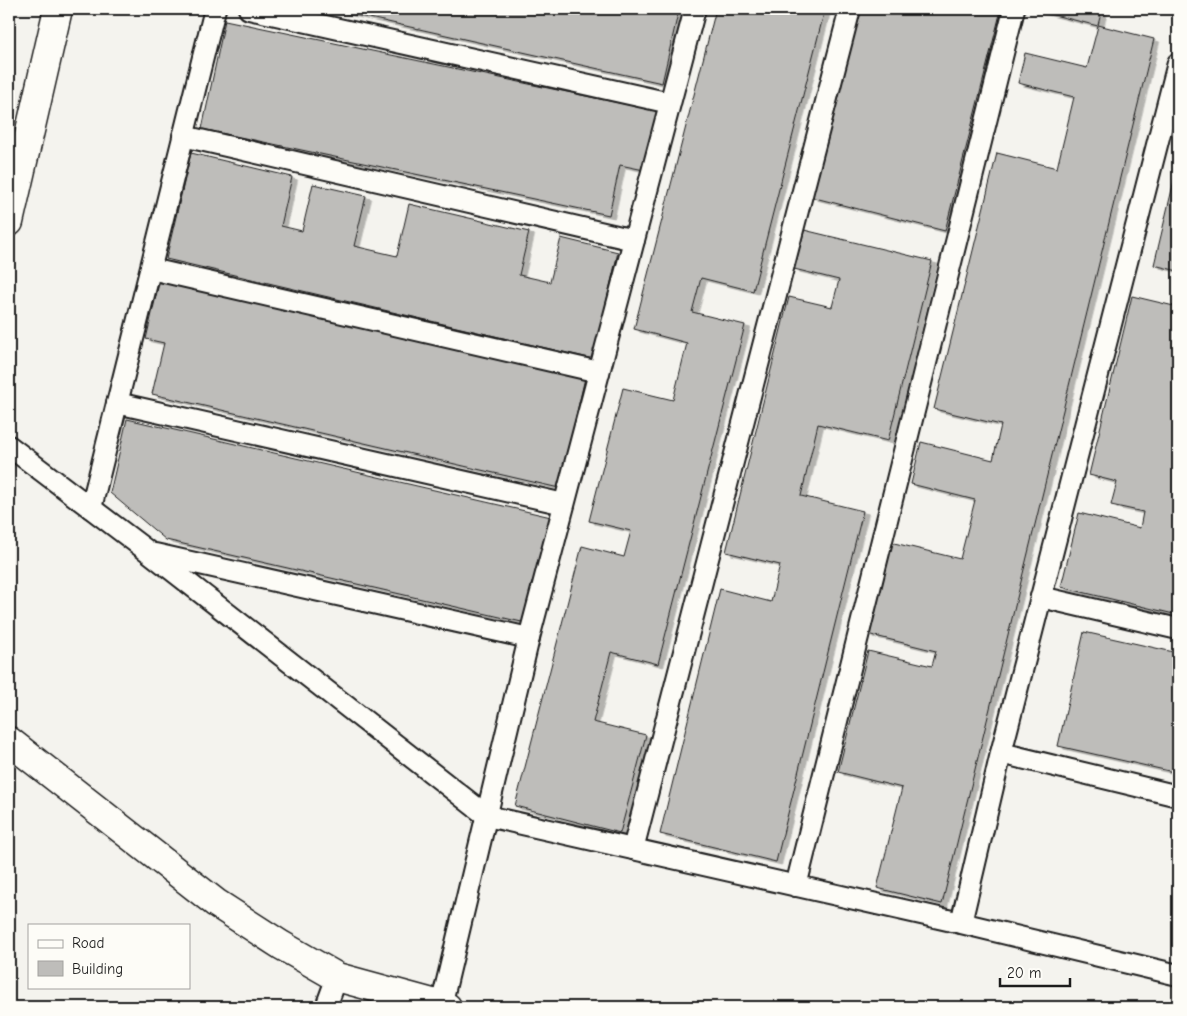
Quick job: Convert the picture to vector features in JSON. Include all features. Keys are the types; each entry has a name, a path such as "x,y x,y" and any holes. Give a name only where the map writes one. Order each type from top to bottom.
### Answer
{"street":[{"path":"9,222 58,9"},
{"path":"91,508 214,9"},
{"path":"249,9 670,103"},
{"path":"9,741 216,903 281,945 337,977 444,1007 529,638 695,9"},
{"path":"633,849 850,9"},
{"path":"796,886 1014,9"},
{"path":"961,923 1001,753 1041,597 1174,101 1178,63"},
{"path":"183,136 634,240"},
{"path":"151,268 599,372"},
{"path":"117,403 564,504"},
{"path":"9,446 150,553 487,816 961,923 1178,975"},
{"path":"150,553 529,638"},
{"path":"1041,597 1178,629"},
{"path":"1001,753 1178,796"},
{"path":"326,1007 337,977"}],"building":[{"path":"329,9 679,9 662,83"},
{"path":"716,9 825,9 753,291 701,278 692,312 745,325 658,664 611,652 593,722 646,735 620,833 515,806 582,546 624,557 631,531 589,521 623,388 673,400 687,343 634,329"},
{"path":"859,9 981,9 1000,14 945,231 811,197"},
{"path":"1034,9 1102,9 1098,25 1154,39 942,904 877,888 902,788 838,772 868,651 932,666 936,651 867,634 890,542 960,559 975,500 911,484 921,442 993,460 1001,425 934,409 997,153 1057,168 1074,97 1018,83 1025,53 1087,68 1098,26"},
{"path":"225,20 657,111 644,170 620,165 609,215 202,129"},
{"path":"191,153 292,177 281,226 302,231 313,184 366,196 354,246 397,256 409,204 529,232 519,275 550,282 561,238 618,252 593,359 166,259"},
{"path":"1178,164 1178,271 1154,265"},
{"path":"804,230 932,261 888,441 818,424 801,496 863,511 776,862 660,834 720,589 771,602 780,565 726,552 789,297 832,307 839,280 794,269"},
{"path":"160,279 585,378 559,488 152,394 164,343 146,339"},
{"path":"1132,296 1178,307 1178,615 1061,587 1079,513 1140,528 1143,512 1111,505 1117,482 1089,475"},
{"path":"127,419 551,517 526,623 166,540 110,493"},
{"path":"1084,632 1178,653 1178,773 1058,746"}]}
